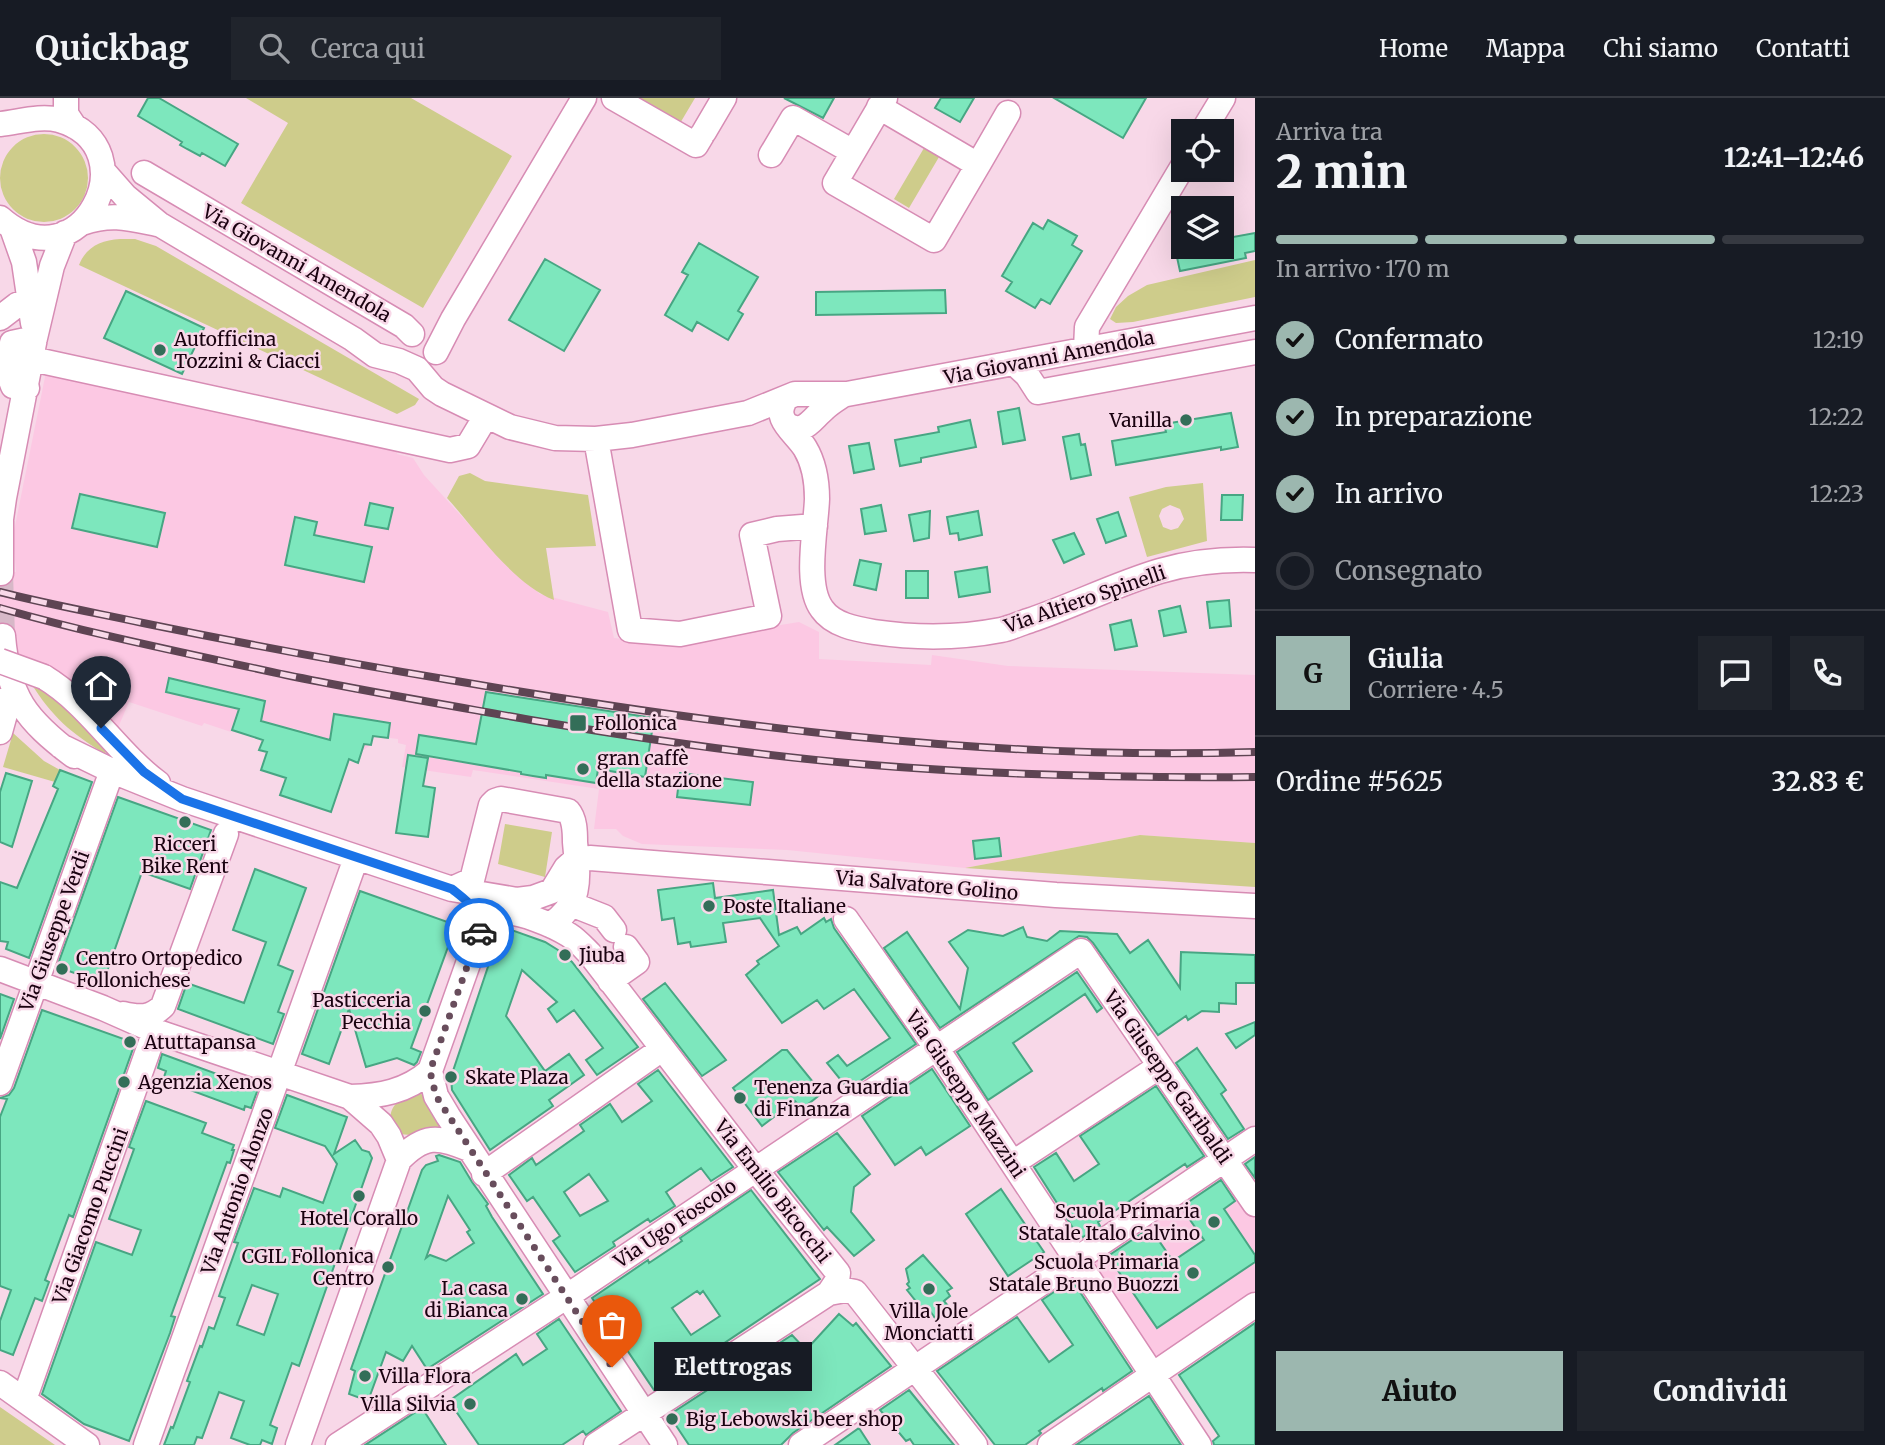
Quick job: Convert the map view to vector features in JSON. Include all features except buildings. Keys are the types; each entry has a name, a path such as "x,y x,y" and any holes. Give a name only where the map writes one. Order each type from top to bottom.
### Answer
{"street":[{"path":"0,139 11,129 12,123 53,98"},
{"path":"66,98 66,114 74,127"},
{"path":"418,350 453,319 584,98"},
{"path":"614,98 696,145 724,98"},
{"path":"1210,119 1223,98"},
{"path":"978,164 882,103 835,183 934,240 1008,113"},
{"path":"771,155 793,118 853,152"},
{"path":"12,123 57,120 74,127 88,137 98,153 103,172 102,191 95,209 74,228 51,266 33,348"},
{"name":"Via Giovanni Amendola","path":"103,172 125,196 151,217 353,339 418,350"},
{"name":"Via Giovanni Amendola","path":"144,173 404,326 418,350 454,398 510,427 547,437 596,439 748,413 789,410 844,395 1255,318"},
{"path":"1086,349 1087,327 1173,182"},
{"name":"Via Giovanni Amendola","path":"6,223 29,235 47,237 99,217 151,217 180,195"},
{"path":"6,223 20,246 30,299 33,348"},
{"path":"0,318 30,299"},
{"path":"1,573 4,498 20,387 7,370 12,343 450,450 468,446 486,416"},
{"path":"1014,363 1027,375 1038,392 1255,352"},
{"path":"0,447 20,387"},
{"name":"Via Giovanni Amendola","path":"789,410 802,429 844,395"},
{"name":"Via Altiero Spinelli","path":"789,410 815,473 816,598 830,618 841,624 896,635 939,636 1001,630 1163,570 1203,562 1255,560"},
{"path":"596,439 630,630 680,634 769,616 752,535 777,529 816,526"},
{"path":"3,636 7,672 13,692 32,719 61,746 109,779 146,792 182,799"},
{"path":"0,662 44,677 72,698 144,772 182,799"},
{"path":"0,701 5,714 0,732"},
{"path":"61,746 110,770 212,810 452,889 517,900 546,894 556,887 566,868 585,864"},
{"name":"Via Giuseppe Verdi","path":"0,1083 109,779"},
{"path":"452,889 472,880 491,806 498,799 570,812 585,864 566,913 550,925 543,912 546,894"},
{"path":"212,810 222,821 226,834"},
{"path":"103,1008 143,1017 156,1013 163,1006 226,834 237,826 261,825"},
{"name":"Via Antonio Alonzo","path":"146,1445 356,858"},
{"name":"Via Salvatore Golino","path":"585,864 1255,906"},
{"path":"0,969 155,1031 350,1097 374,1096 395,1092 419,1081 430,1071 480,930 478,915 472,906 452,889"},
{"path":"571,904 604,917 637,961 611,981"},
{"name":"Via Emilio Bicocchi","path":"480,930 496,915 514,913 550,925 575,939 611,981 838,1273 837,1281 829,1293"},
{"name":"Via Giuseppe Mazzini","path":"846,919 937,1049 1199,1445"},
{"name":"Via Ugo Foscolo","path":"338,1445 566,1297 1081,951"},
{"name":"Via Giuseppe Garibaldi","path":"1081,951 1255,1203"},
{"path":"163,1006 168,1021 191,1042"},
{"name":"Via Giacomo Puccini","path":"24,1400 155,1031"},
{"path":"484,1174 662,1049"},
{"path":"1013,1163 1160,1066"},
{"path":"430,1071 436,1096 484,1174 665,1445"},
{"path":"350,1097 381,1124 399,1160"},
{"path":"298,1445 399,1160 419,1143 431,1139 444,1139 469,1149"},
{"path":"801,1445 1255,1139"},
{"name":"Via Emilio Bicocchi","path":"829,1293 845,1290 855,1292 975,1445"},
{"path":"596,1445 829,1293"},
{"path":"1050,1445 1255,1305"},
{"path":"0,1384 88,1445"}],"shaded area":[{"path":"246,98 411,98 512,156 423,308 241,203 288,123"},
{"path":"632,98 695,98 679,125"},
{"path":"44,134 69,141 81,153 88,178 81,203 69,215 44,222 19,215 7,203 0,178 7,153 19,141"},
{"path":"924,148 939,157 909,208 894,199"},
{"path":"120,239 135,239 156,246 419,399 415,405 397,414 79,265 86,253 95,246"},
{"path":"1255,260 1255,297 1133,322 1116,323 1110,319 1116,307 1147,285"},
{"path":"46,372 398,445 397,454 413,458 424,475 505,564 540,594 608,612 614,638 669,643 799,622 819,632 819,659 931,665 932,655 1008,666 1255,675 1255,843 1140,835 965,868 787,850 642,844 623,836 616,829 594,829 599,789 473,770 471,777 402,767 406,745 398,743 398,739 382,737 384,722 375,720 371,745 362,751 305,731 238,716 231,732 204,723 202,726 129,702 117,730 18,660 17,636 0,636 0,573 16,572 13,536"},
{"path":"470,473 485,481 588,495 596,546 546,548 554,600 524,582 510,569 447,498 459,476"},
{"path":"1203,483 1207,541 1147,557 1129,497 1166,487","holes":["1170,505 1180,509 1184,519 1178,528 1171,530 1163,527 1159,516 1162,509"]},
{"path":"31,683 47,688 109,744 105,754 63,723"},
{"path":"13,733 44,761 60,770 55,782 3,767"},
{"path":"505,824 552,832 545,877 498,864"},
{"path":"1140,835 1255,843 1255,887 965,868"},
{"path":"417,1093 424,1095 448,1130 398,1134 390,1120 392,1109 402,1099"},
{"path":"1225,1175 1255,1219 1255,1290 1155,1358 1091,1265"},
{"path":"0,1407 55,1445 0,1445"}],"tunnel":[{"path":"1,573 3,636"}],"railway":[{"path":"0,592 181,631 373,667 650,712 750,725 952,745 1053,751 1255,752"},
{"path":"0,608 106,636 317,681 537,721 698,746 820,760 958,771 1255,777"}],"way so far":[{"path":"479,933 430,1071 432,1084 436,1096 484,1174 612,1367"}],"place":[{"name":"Autofficina Tozzini & Ciacci","path":"160,350"},
{"name":"Vanilla","path":"1186,420"},
{"name":"Follonica","path":"578,723"},
{"name":"gran caffè della stazione","path":"583,769"},
{"name":"Ricceri Bike Rent","path":"185,822"},
{"name":"Poste Italiane","path":"709,906"},
{"name":"Jiuba","path":"565,955"},
{"name":"Centro Ortopedico Follonichese","path":"62,969"},
{"name":"Pasticceria Pecchia","path":"425,1011"},
{"name":"Atuttapansa","path":"130,1042"},
{"name":"Skate Plaza","path":"451,1077"},
{"name":"Agenzia Xenos","path":"124,1082"},
{"name":"Tenenza Guardia di Finanza","path":"740,1098"},
{"name":"Hotel Corallo","path":"359,1196"},
{"name":"Scuola Primaria Statale Italo Calvino","path":"1214,1222"},
{"name":"CGIL Follonica Centro","path":"388,1267"},
{"name":"Scuola Primaria Statale Bruno Buozzi","path":"1193,1273"},
{"name":"Villa Jole Monciatti","path":"929,1289"},
{"name":"La casa di Bianca","path":"522,1299"},
{"name":"Elettrogas","path":"612,1367"},
{"name":"Villa Flora","path":"365,1376"},
{"name":"Villa Silvia","path":"470,1404"},
{"name":"Big Lebowski beer shop","path":"672,1419"}],"route":[{"path":"101,728 144,772 182,799 452,889 476,911 480,921 479,933"}]}
